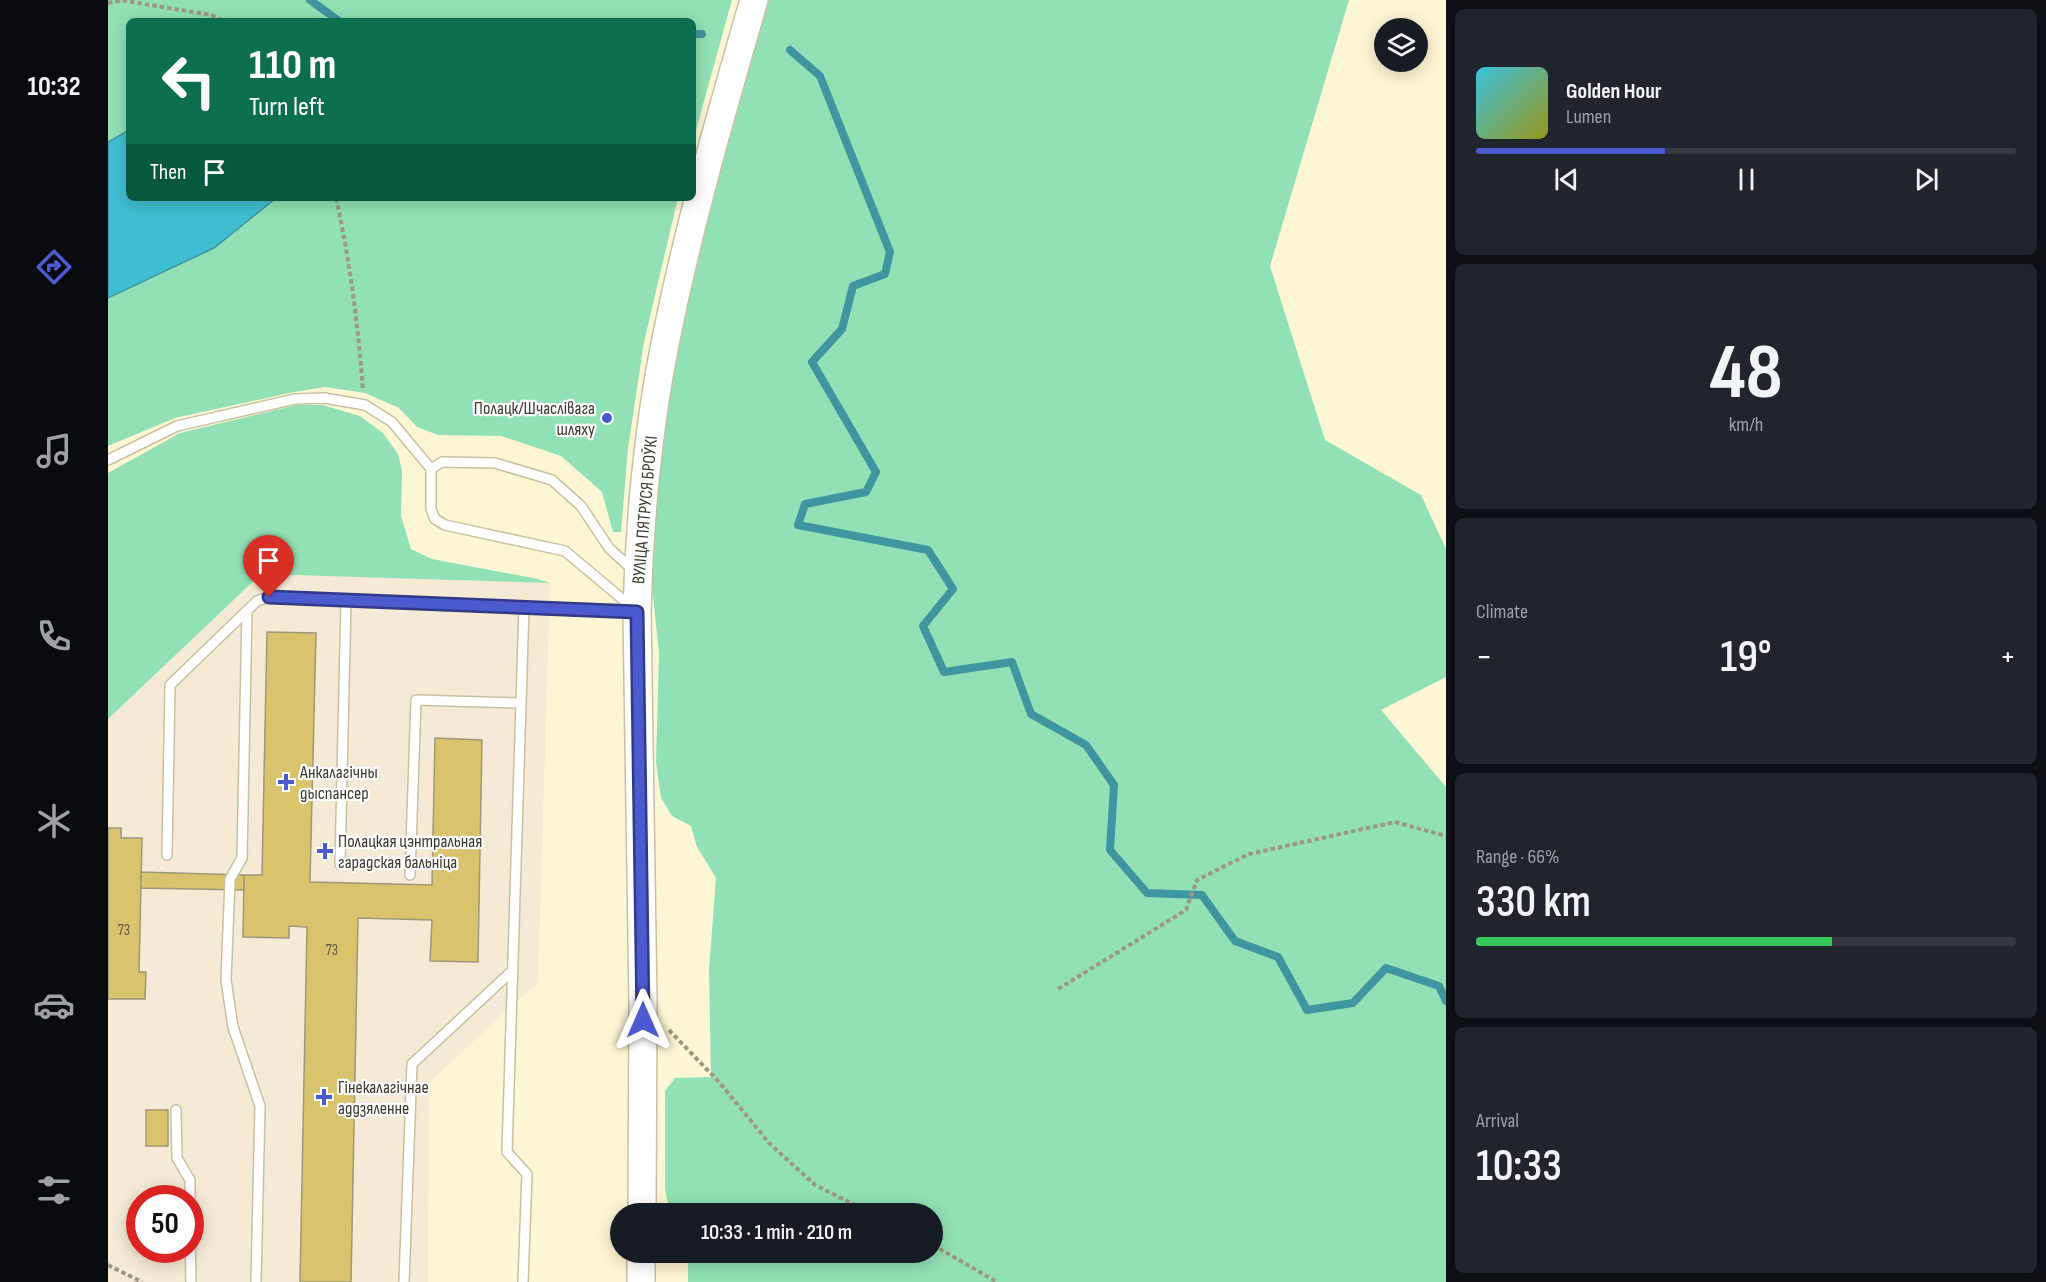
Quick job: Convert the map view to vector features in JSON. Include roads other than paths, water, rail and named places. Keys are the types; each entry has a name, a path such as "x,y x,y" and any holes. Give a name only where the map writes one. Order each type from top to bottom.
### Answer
{"main road":[{"name":"ВУЛІЦА ПЯТРУСЯ БРОЎКІ","path":"642,1203 643,1004 637,612 649,450 664,346 686,249 724,102 754,0"},
{"path":"641,1263 641,1282"}],"lane":[{"path":"108,460 177,426 295,399 324,398 365,405 392,422 431,469 431,509 435,519 445,525 565,551 637,612"},
{"path":"431,469 442,462 495,463 552,480 581,506 609,548 638,575"},
{"path":"167,855 170,685 257,601 269,597 637,612"},
{"path":"340,864 346,600"},
{"path":"524,607 507,1152 527,1174 524,1282"},
{"path":"247,611 242,858 230,879 226,980 233,1027 260,1106 256,1282"},
{"path":"410,875 416,700 521,703"},
{"path":"404,1282 412,1064 513,970"},
{"path":"176,1110 177,1158 190,1180 190,1185"},
{"path":"191,1263 191,1282"}],"water":[{"path":"126,132 126,201 272,201 214,248 108,298 108,142"}],"waterway":[{"path":"310,0 335,18"},
{"path":"696,34 702,34"},
{"path":"790,50 820,76 890,252 885,274 853,286 842,329 812,362 876,472 866,492 805,504 798,525 928,550 953,589 923,626 944,672 1012,662 1031,714 1086,745 1114,785 1110,850 1147,893 1202,895 1235,941 1278,957 1307,1010 1353,1003 1386,968 1439,986 1446,1001"}],"place":[{"name":"Полацк/Шчаслівага шляху","path":"607,418"},
{"name":"Анкалагічны дыспансер","path":"286,782"},
{"name":"Полацкая цэнтральная гарадская бальніца","path":"325,851"},
{"name":"Гінекалагічнае аддзяленне","path":"324,1097"}]}
